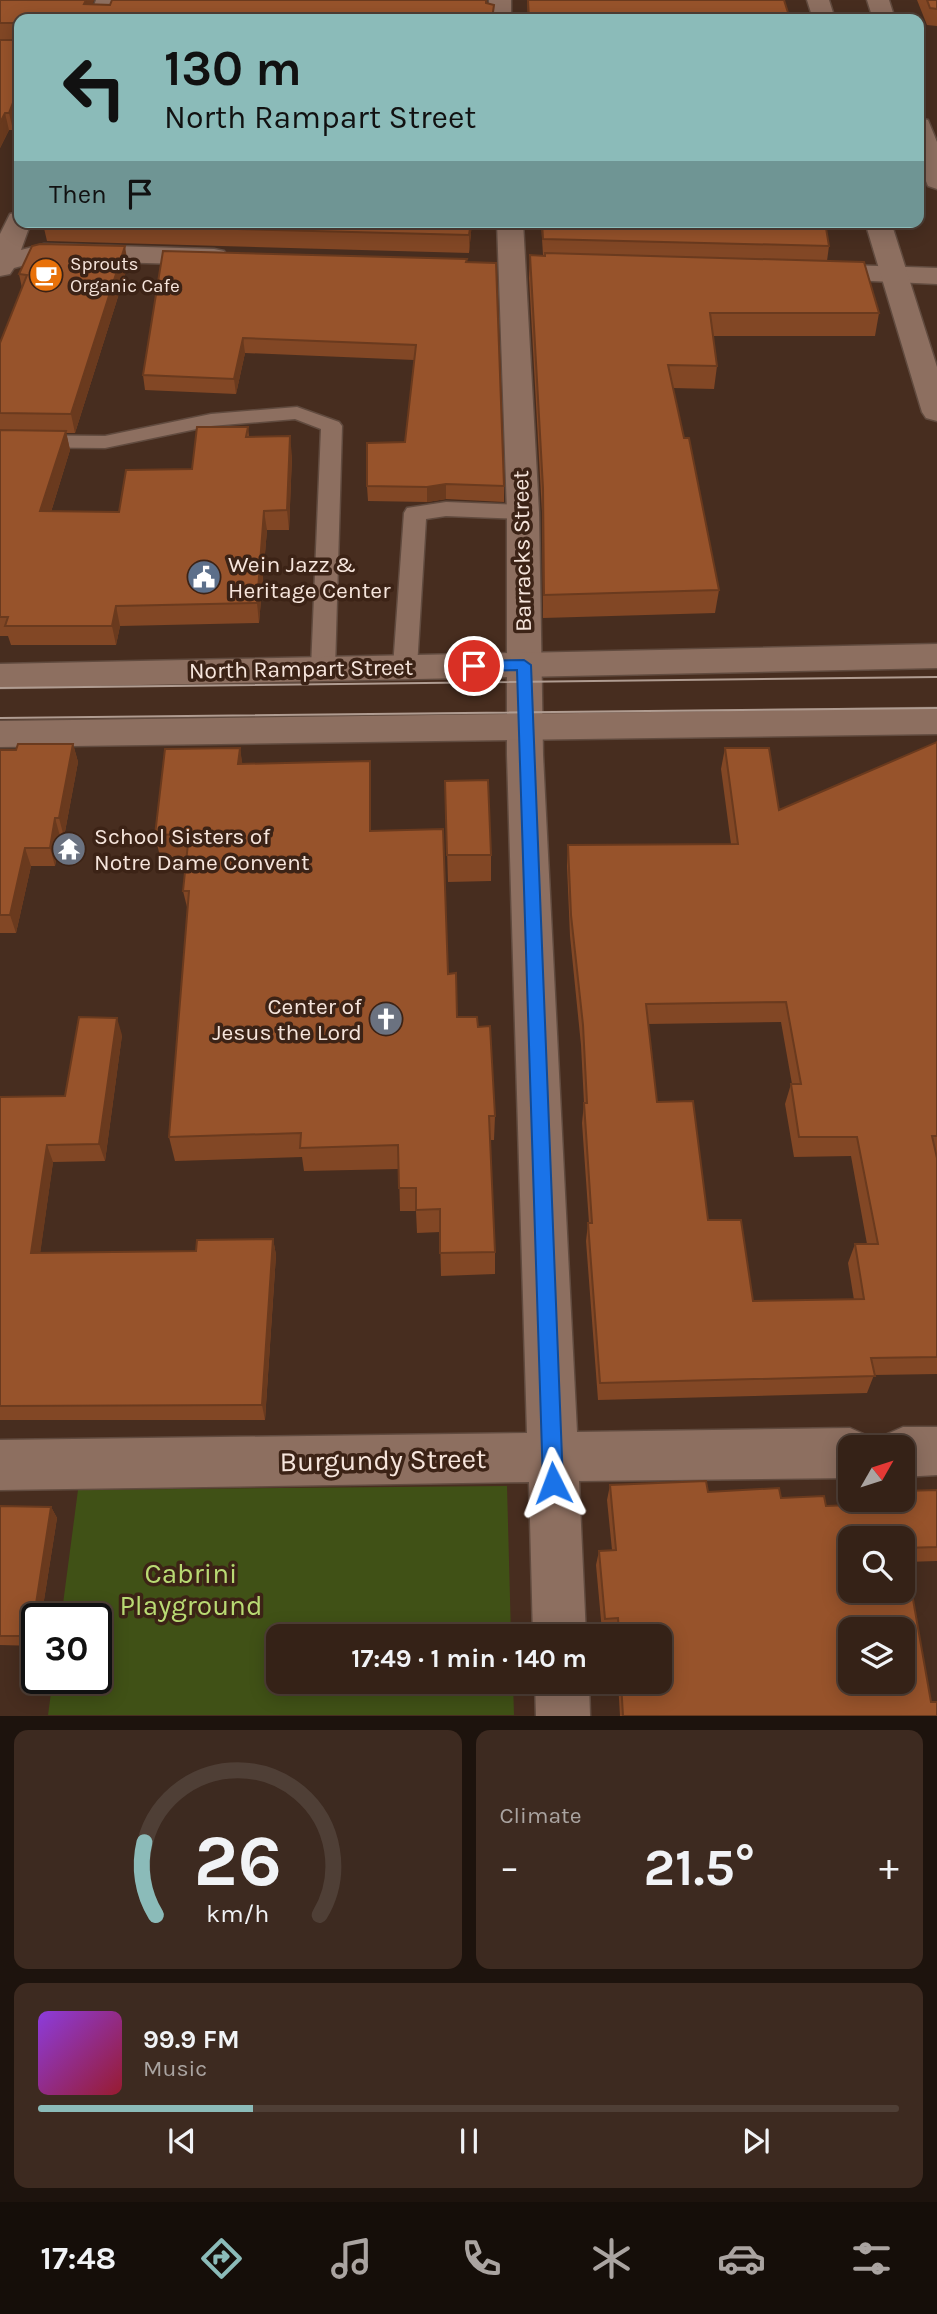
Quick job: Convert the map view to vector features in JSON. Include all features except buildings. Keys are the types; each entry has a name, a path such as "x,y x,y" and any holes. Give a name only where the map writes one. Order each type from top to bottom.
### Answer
{"street":[{"path":"924,141 937,181"},
{"path":"1,264 16,228"},
{"name":"Barracks Street","path":"510,228 523,512 525,727 559,1624"},
{"path":"880,228 892,274 932,380 937,412"},
{"path":"1,264 44,253 237,257"},
{"path":"797,272 937,276"},
{"name":"North Rampart Street","path":"0,676 937,656"},
{"path":"0,734 937,721"},
{"path":"915,1452 937,1451"},
{"name":"Burgundy Street","path":"0,1465 838,1452"},
{"path":"562,1694 563,1716"}],"lane":[{"path":"0,440 106,442 211,420 297,413 332,426 323,669"},
{"path":"405,667 415,513 446,509 523,512"}],"green space":[{"name":"Cabrini Playground","path":"507,1486 511,1624 266,1624 266,1694 513,1694 514,1715 48,1715 51,1694 112,1694 112,1603 63,1603 78,1490"}],"tram line":[{"path":"0,688 937,677"},
{"path":"0,718 937,708"}],"place":[{"name":"Sprouts Organic Cafe","path":"46,275"},
{"name":"Wein Jazz & Heritage Center","path":"204,577"},
{"name":"School Sisters of Notre Dame Convent","path":"69,849"},
{"name":"Center of Jesus the Lord","path":"386,1019"}],"route":[{"path":"474,666 524,665 527,809 553,1483"}]}
